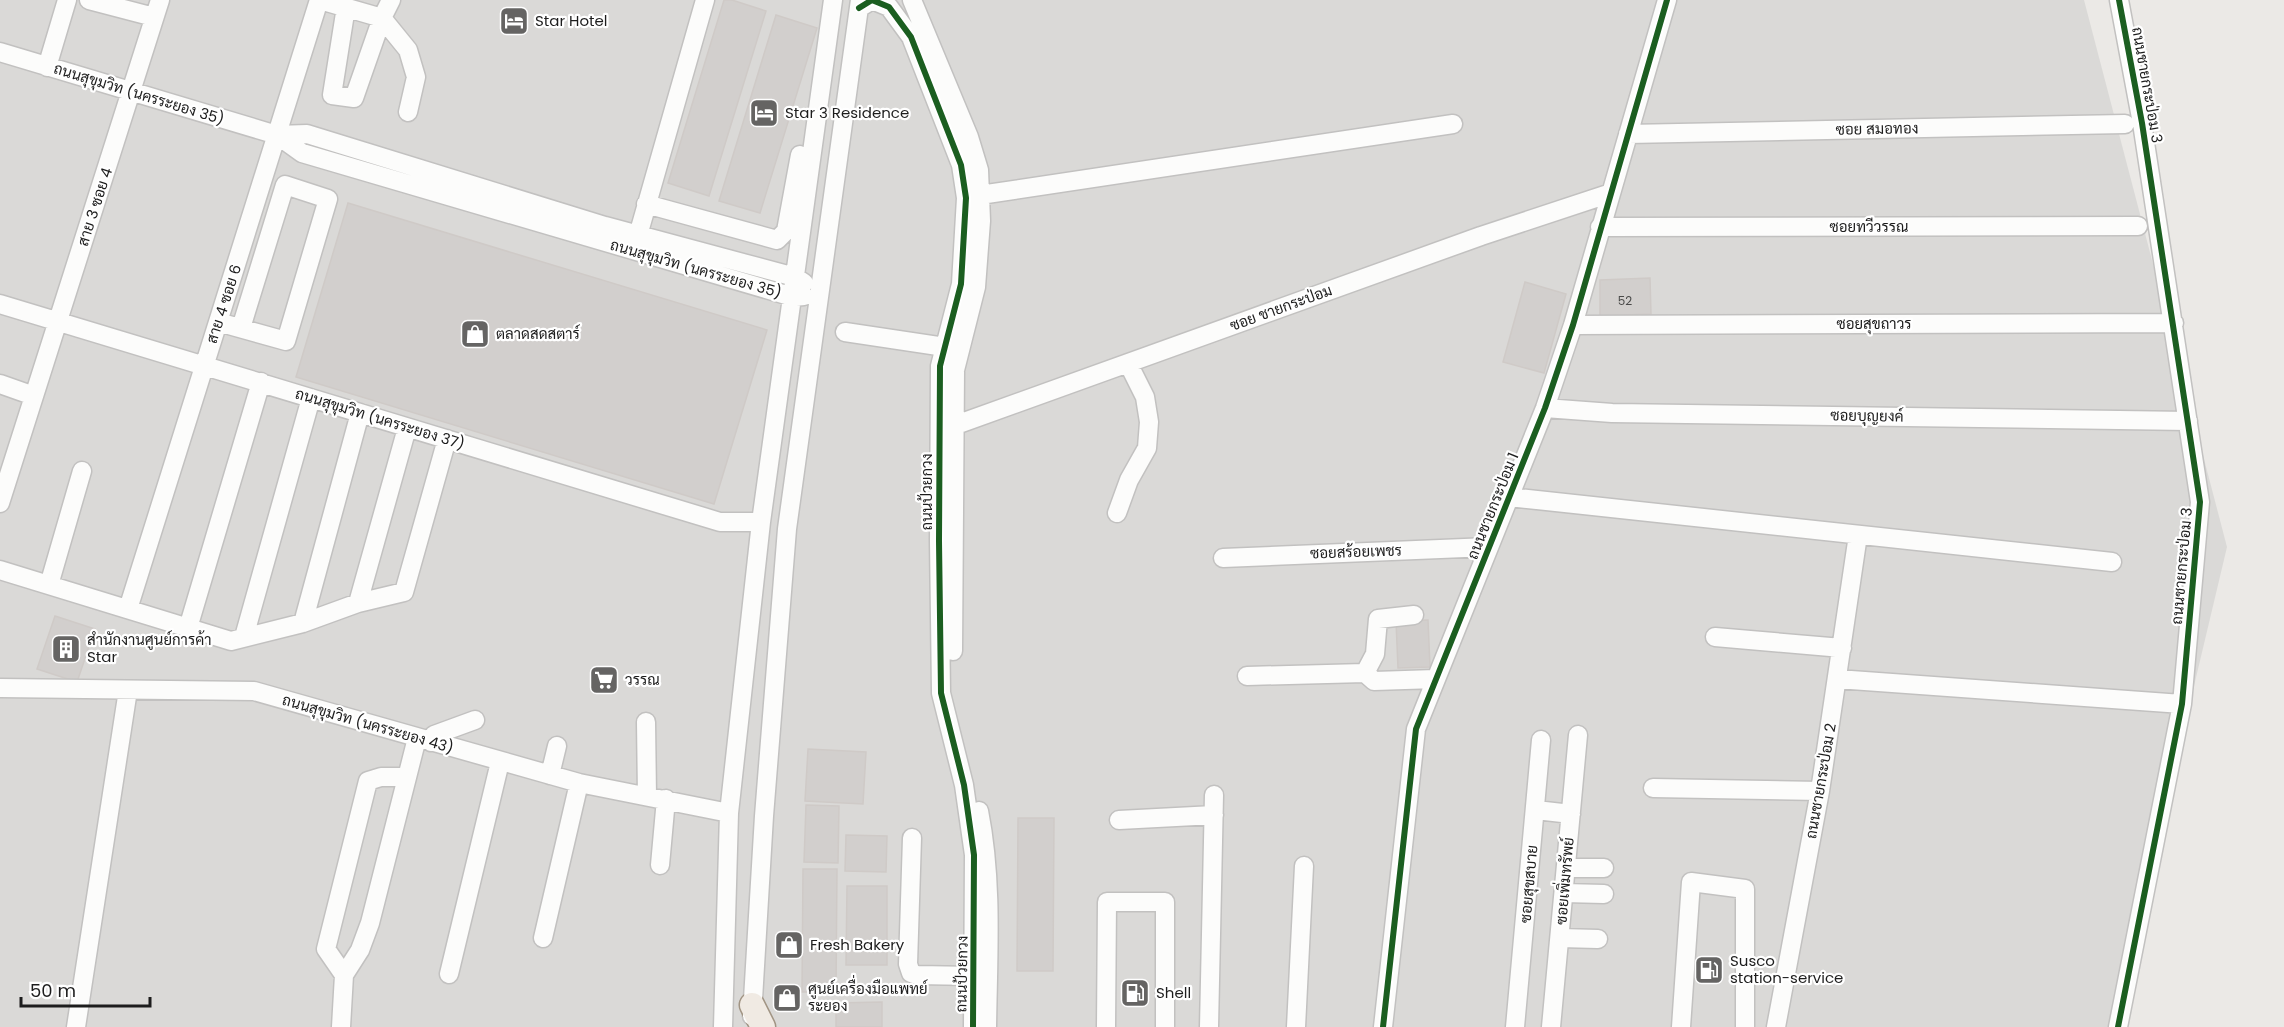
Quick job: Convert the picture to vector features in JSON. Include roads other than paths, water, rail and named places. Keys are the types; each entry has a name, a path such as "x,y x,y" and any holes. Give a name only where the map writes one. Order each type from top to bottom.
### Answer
{"main road":[{"path":"752,1016 763,1027"}],"street":[{"path":"47,67 67,0"},
{"path":"89,0 157,9"},
{"path":"320,0 382,18 408,50 416,77 408,112"},
{"name":"สาย 4 ซอย 6","path":"128,609 320,0"},
{"path":"346,7 332,95 354,98 382,18 391,0"},
{"path":"636,243 705,0"},
{"path":"723,1027 729,813 761,522 833,0"},
{"name":"ถนนป้วยกวง","path":"859,4 872,0 890,7 911,37 920,55 961,165 966,198 961,284 940,366 938,431 941,693 964,785 974,855 973,1027"},
{"name":"ถนนป้วยกวง","path":"912,0 969,137 979,170 981,221 976,287 955,370 953,689 969,757 985,843 989,938 987,1027"},
{"name":"ถนนชายกระป่อม 1","path":"1383,1027 1416,729 1545,408 1574,325 1600,227 1667,0"},
{"name":"ถนนชายกระป่อม 3","path":"2118,1027 2182,704 2200,502 2142,123 2119,0"},
{"path":"752,1016 764,816 787,529 859,4"},
{"name":"สาย 3 ซอย 4","path":"0,503 3,484 58,322 157,9"},
{"path":"899,20 907,17 924,27"},
{"name":"ถนนสุขุมวิท (นครระยอง 35)","path":"0,52 278,135 302,153 636,243 795,277 819,293"},
{"path":"646,204 777,240 786,231 803,138 810,123 816,123"},
{"path":"980,195 1453,124"},
{"name":"ซอย สมอทอง","path":"1628,134 2125,124"},
{"path":"218,322 286,341 328,199 285,185 242,328"},
{"name":"ซอย ชายกระป่อม","path":"953,426 1470,240 1611,193"},
{"name":"ซอยทวีวรรณ","path":"1600,227 2138,226"},
{"name":"ถนนสุขุมวิท (นครระยอง 35)","path":"636,243 793,297 819,293"},
{"name":"ถนนสุขุมวิท (นครระยอง 37)","path":"0,304 205,364 407,428 720,522 761,522"},
{"name":"ซอยสุขถาวร","path":"1574,325 2174,323"},
{"path":"845,332 945,347"},
{"path":"1117,513 1130,480 1147,448 1149,422 1145,397 1128,363"},
{"path":"188,628 261,382"},
{"path":"0,384 34,396"},
{"path":"244,637 311,398"},
{"name":"ซอยบุญยงค์","path":"1545,408 1611,413 2188,421"},
{"path":"303,623 360,413"},
{"path":"358,603 407,428"},
{"path":"0,570 231,641 303,623 358,603 404,592 447,440"},
{"path":"49,585 82,471"},
{"path":"1509,497 2112,562"},
{"name":"ถนนชายกระป่อม 2","path":"1776,1027 1820,791 1858,535"},
{"name":"ซอยสร้อยเพชร","path":"1223,558 1490,547"},
{"path":"1365,673 1375,654 1378,619 1414,615"},
{"path":"1715,637 1842,648"},
{"path":"1247,676 1365,673 1374,681 1436,679"},
{"path":"1837,679 2182,704"},
{"name":"ถนนสุขุมวิท (นครระยอง 43)","path":"0,688 254,691 579,783 729,813"},
{"path":"76,1027 128,690"},
{"path":"341,1027 344,975 360,950 370,923 405,777 424,740 475,720"},
{"path":"646,722 647,796"},
{"name":"ซอยเพิ่มทรัพย์","path":"1551,1027 1578,735"},
{"name":"ซอยสุขสบาย","path":"1515,1027 1541,740"},
{"path":"550,775 557,746"},
{"path":"449,974 500,762"},
{"path":"344,975 326,949 368,781 381,777 405,777"},
{"path":"543,938 579,783"},
{"path":"1653,789 1820,791"},
{"path":"1209,1027 1214,795"},
{"path":"660,865 666,799"},
{"path":"1536,810 1571,813"},
{"path":"1119,820 1214,815"},
{"path":"912,838 908,964 911,973 974,976"},
{"path":"1296,1027 1304,866"},
{"path":"1566,868 1604,868"},
{"path":"1681,1027 1691,882 1745,888 1745,1027"},
{"path":"1564,893 1604,894"},
{"path":"1106,1027 1107,902 1165,902 1165,1027"},
{"path":"1560,938 1599,939"}],"place":[{"name":"Star Hotel","path":"514,21"},
{"name":"Star 3 Residence","path":"764,113"},
{"name":"ตลาดสดสตาร์","path":"475,334"},
{"name":"สำนักงานศูนย์การค้า Star","path":"66,649"},
{"name":"วรรณ","path":"604,680"},
{"name":"Fresh Bakery","path":"789,945"},
{"name":"Susco station-service","path":"1709,970"},
{"name":"Shell","path":"1135,993"},
{"name":"ศูนย์เครื่องมือแพทย์ ระยอง","path":"787,998"}]}
